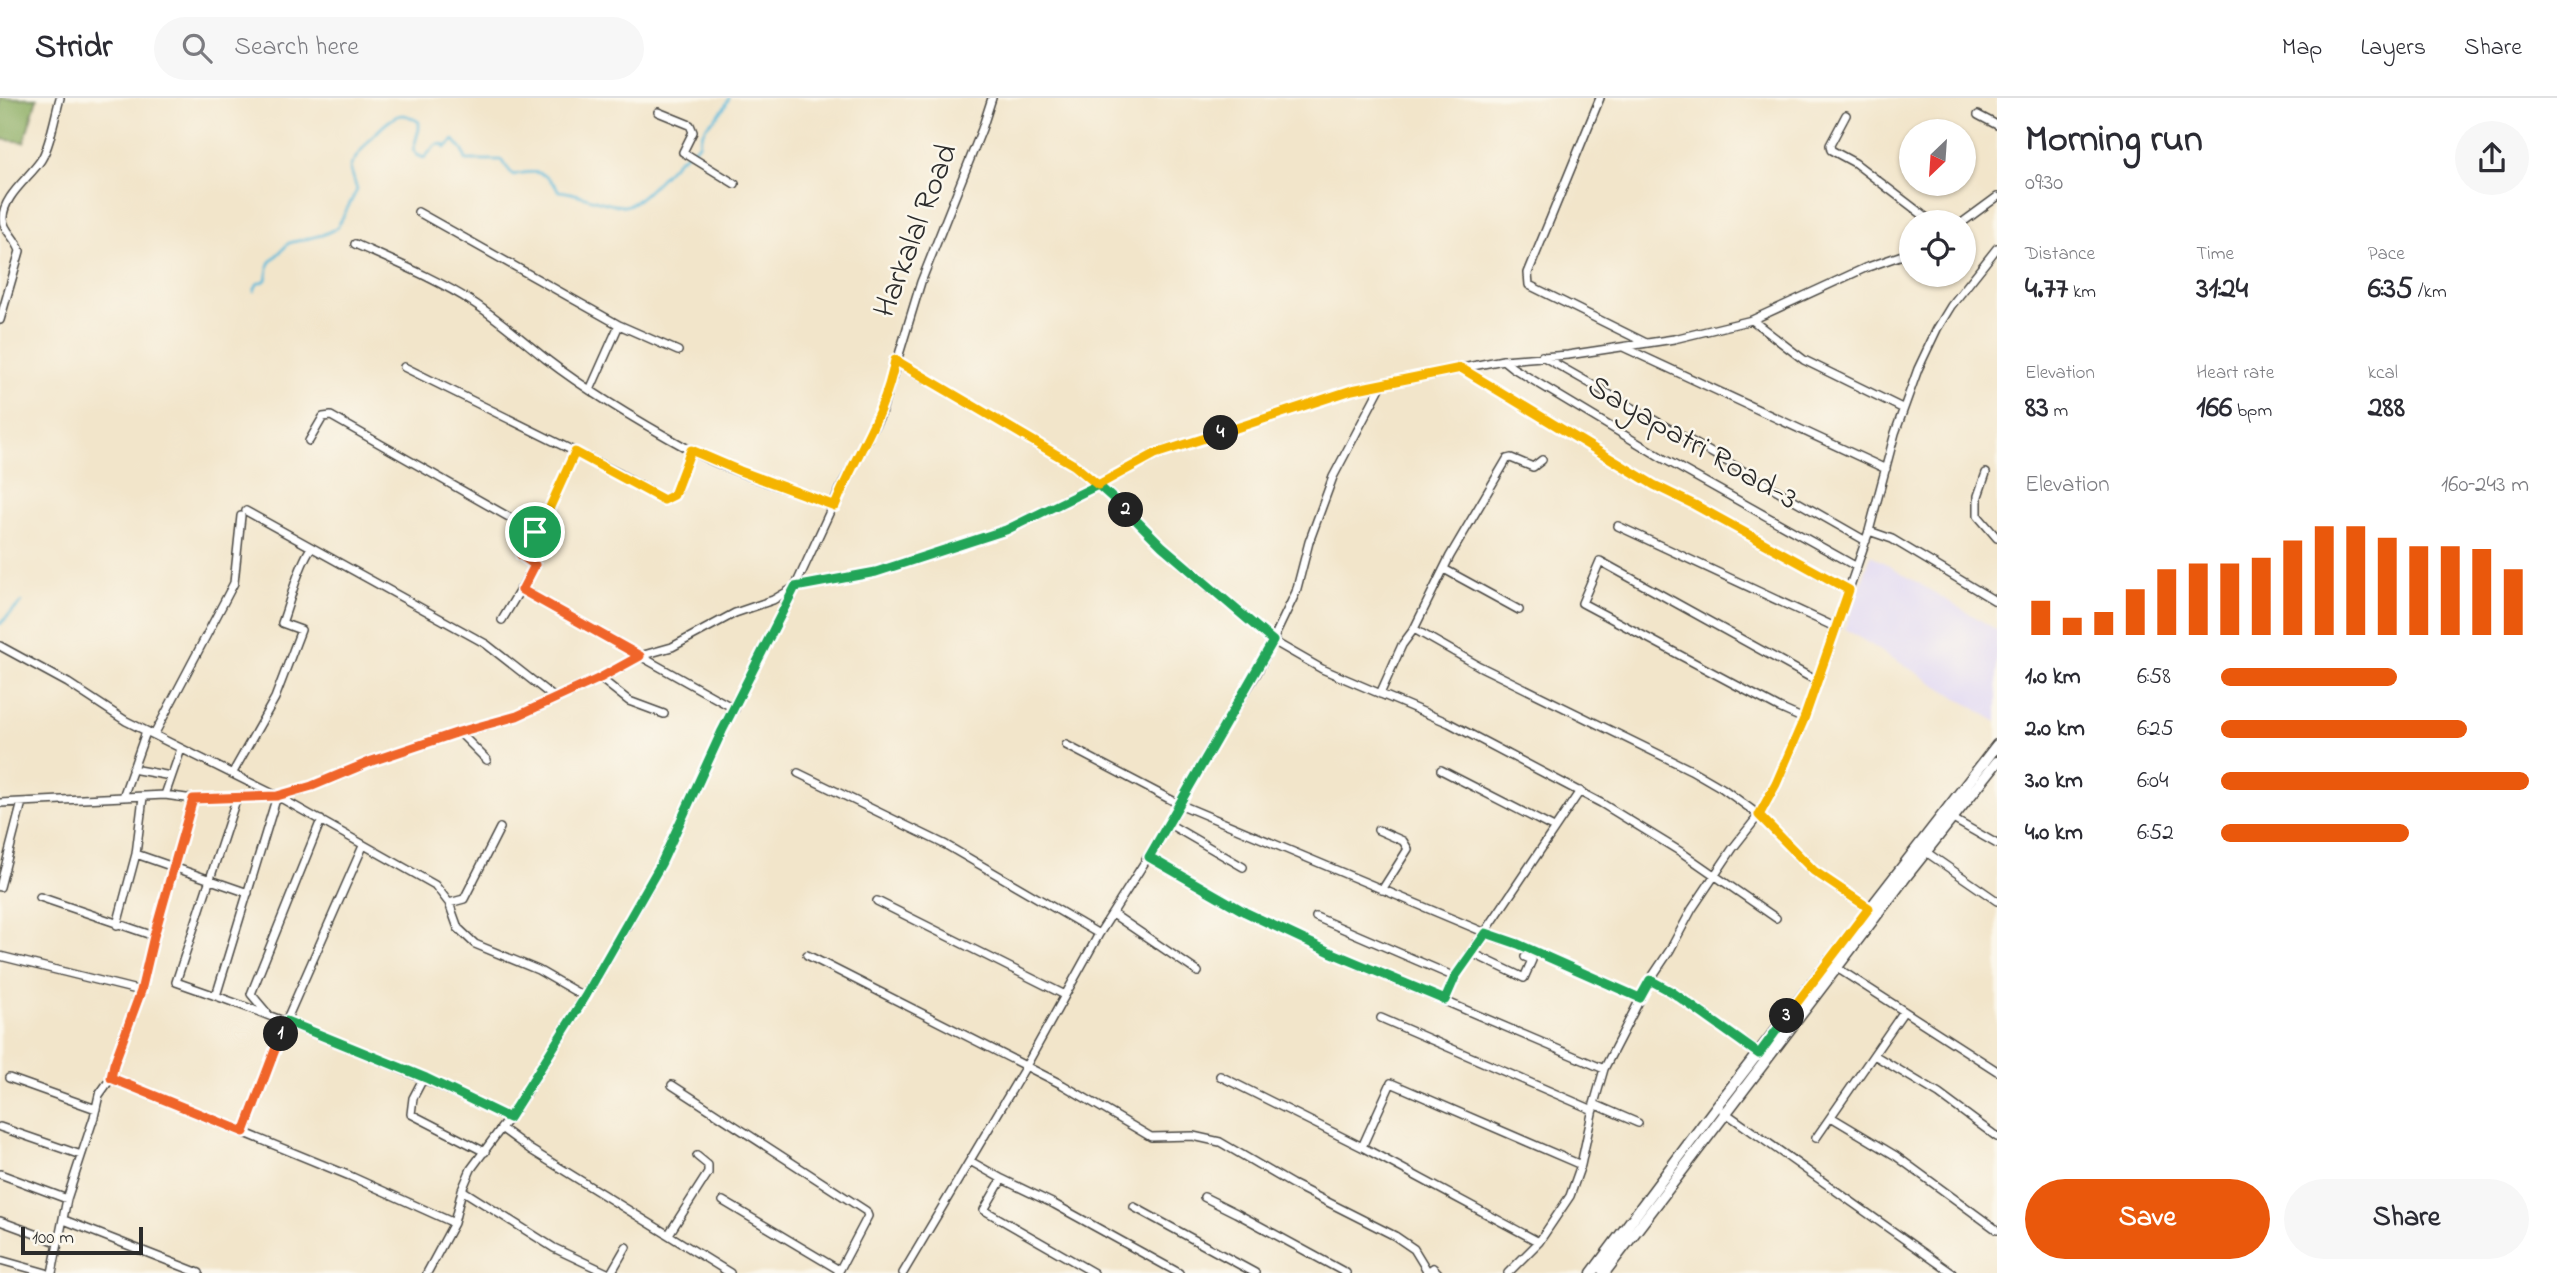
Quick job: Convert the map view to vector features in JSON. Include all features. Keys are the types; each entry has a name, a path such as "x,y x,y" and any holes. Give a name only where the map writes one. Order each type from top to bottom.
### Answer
{"main road":[{"path":"1592,1273 1721,1110 1832,965 1869,908 1997,745"},
{"path":"1604,1273 1759,1054 1997,762"}],"street":[{"path":"0,320 20,251 17,241 3,225 2,214 42,158 60,98"},
{"name":"Harkalal Road","path":"427,1273 454,1223 462,1190 471,1169 509,1118 585,997 661,864 722,731 835,506 844,481 881,414 888,396 895,360 922,282 992,98"},
{"path":"1601,98 1527,279 1530,285 1646,343"},
{"path":"658,112 690,125 693,132 683,152 735,184"},
{"path":"1846,115 1830,145 1831,150 1855,163 1916,210"},
{"path":"1978,115 1997,125"},
{"path":"1976,213 1997,197"},
{"path":"418,212 619,325 678,351"},
{"path":"355,244 471,302 514,331 544,358 590,390 691,450 835,506"},
{"path":"1508,1273 1539,1242 1570,1196 1581,1165 1604,1069 1650,980 1714,876 1759,815 1776,784 1804,719 1837,628 1869,531 1902,408 1937,329 1951,306 1997,248"},
{"path":"0,803 165,795 193,799 277,796 312,786 372,761 517,716 600,678 640,656 672,647 735,613 774,600 795,587 876,572 1006,530 1155,454 1308,402 1352,390 1503,360 1623,347 1752,320 1865,268 1899,256"},
{"path":"1752,320 1804,360 1902,408"},
{"path":"590,390 619,325"},
{"path":"1623,347 1886,469"},
{"path":"1542,356 1866,541"},
{"path":"895,360 1074,465 1162,546 1273,641 1322,669 1448,723 1580,791 1638,825 1776,918"},
{"name":"Sayapatri Road-3","path":"1503,360 1664,459 1857,567"},
{"path":"404,367 575,452 664,500 674,495 691,450"},
{"path":"1461,368 1654,485 1849,590"},
{"path":"903,1273 1026,1066 1099,934 1169,824 1273,641 1296,592 1316,520 1333,477 1381,386"},
{"path":"309,441 323,417 331,416 535,532"},
{"path":"502,620 535,565 521,555 550,507 575,452"},
{"path":"1380,694 1402,645 1414,629 1444,569 1507,459 1511,458 1533,467 1542,460"},
{"path":"1986,473 1978,496 1978,516 1997,538"},
{"path":"123,797 132,768 234,583 244,514 486,644 556,699"},
{"path":"1618,526 1837,628"},
{"path":"1869,531 1892,540 1997,602"},
{"path":"232,774 275,698 301,630 282,623 295,587 297,570 309,551"},
{"path":"1804,719 1734,685 1582,603 1600,561 1816,681"},
{"path":"1444,569 1519,610"},
{"path":"522,590 735,709"},
{"path":"1414,629 1479,666 1723,788 1759,815 1814,871 1869,908"},
{"path":"0,646 68,683 150,734 277,796 435,885 449,903 458,928 475,944 538,970 585,997"},
{"path":"600,678 629,701 664,714"},
{"path":"459,732 487,760"},
{"path":"1066,745 1179,804 1381,890 1518,944 1640,998"},
{"path":"165,795 181,749"},
{"path":"132,768 171,776"},
{"path":"1441,770 1554,828"},
{"path":"798,773 946,845 1099,934"},
{"path":"1445,1000 1455,977 1580,791"},
{"path":"216,996 277,796"},
{"path":"117,925 136,855 143,797"},
{"path":"237,797 176,982 268,1013 424,1077 509,1118"},
{"path":"52,1273 67,1199 99,1095 111,1078 141,991 193,799"},
{"path":"0,887 22,802"},
{"path":"1953,819 1997,844"},
{"path":"268,1013 251,994 321,820"},
{"path":"1169,824 1243,867"},
{"path":"449,903 464,899 500,828"},
{"path":"1378,830 1403,841 1408,849 1381,890"},
{"path":"244,1132 286,1021 363,846"},
{"path":"1926,852 1997,901"},
{"path":"136,855 248,893"},
{"path":"1149,857 1245,912 1330,952 1604,1069"},
{"path":"40,897 154,936"},
{"path":"877,901 1065,995"},
{"path":"1113,914 1198,972"},
{"path":"1316,917 1455,977"},
{"path":"1472,953 1524,978 1532,960 1525,957"},
{"path":"807,955 1026,1066 1152,1137 1193,1136 1220,1142 1340,1209 1395,1236 1414,1249 1427,1272 1433,1268 1438,1273"},
{"path":"0,956 141,991"},
{"path":"1832,965 1997,1071"},
{"path":"1650,980 1672,992 1759,1054"},
{"path":"1816,1138 1904,1012"},
{"path":"1381,1018 1593,1107 1638,1123"},
{"path":"1874,1055 1939,1094 1997,1137"},
{"path":"1220,1076 1362,1147 1539,1242"},
{"path":"424,1077 413,1098 411,1114 485,1152"},
{"path":"9,1078 96,1109"},
{"path":"111,1078 350,1175 454,1223"},
{"path":"1362,1147 1391,1083 1581,1165"},
{"path":"672,1084 866,1212 868,1216 839,1271 723,1201"},
{"path":"1721,1110 1948,1272"},
{"path":"1831,1117 1896,1156 1997,1230"},
{"path":"0,1127 81,1155"},
{"path":"501,1128 531,1150 730,1273"},
{"path":"669,1234 708,1173 707,1163 696,1156"},
{"path":"970,1161 1179,1273"},
{"path":"0,1174 67,1199"},
{"path":"1002,1179 984,1210 1094,1273"},
{"path":"462,1190 554,1248 609,1273 626,1247"},
{"path":"1204,1198 1346,1273"},
{"path":"1134,1207 1255,1273"},
{"path":"64,1220 199,1273"},
{"path":"0,1221 57,1242"},
{"path":"0,1260 46,1273"}],"shaded area":[{"path":"1871,555 1997,630 1997,722 1845,629"}],"green space":[{"path":"0,98 37,98 24,142 0,139"}],"waterway":[{"path":"254,291 257,284 266,280 269,263 289,243 322,235 337,228 357,190 350,167 378,131 398,116 406,116 419,122 413,150 424,158 436,145 444,144 445,148 454,140 466,160 501,160 513,175 540,173 550,179 559,191 623,206 644,195 677,161 699,144 708,124 721,112 729,98"},
{"path":"0,624 22,602"}],"route":[{"path":"535,532 521,555 535,565 522,590 640,656 600,678 517,716 372,761 312,786 277,796 193,799 141,991 111,1078 244,1132 286,1021 426,1078 509,1118 585,997 661,864 722,731 795,587 876,572 942,552 1006,530 1098,485 1162,546 1273,641 1149,857 1245,912 1330,952 1445,1000 1455,977 1486,933 1518,944 1640,998 1650,980 1672,992 1759,1054 1869,908 1814,871 1759,815 1794,745 1849,590 1654,485 1461,368 1352,390 1308,402 1155,454 1098,485 1074,465 895,360 888,396 881,414 844,481 835,506 691,450 674,495 664,500 575,452 550,507 535,532"}]}
